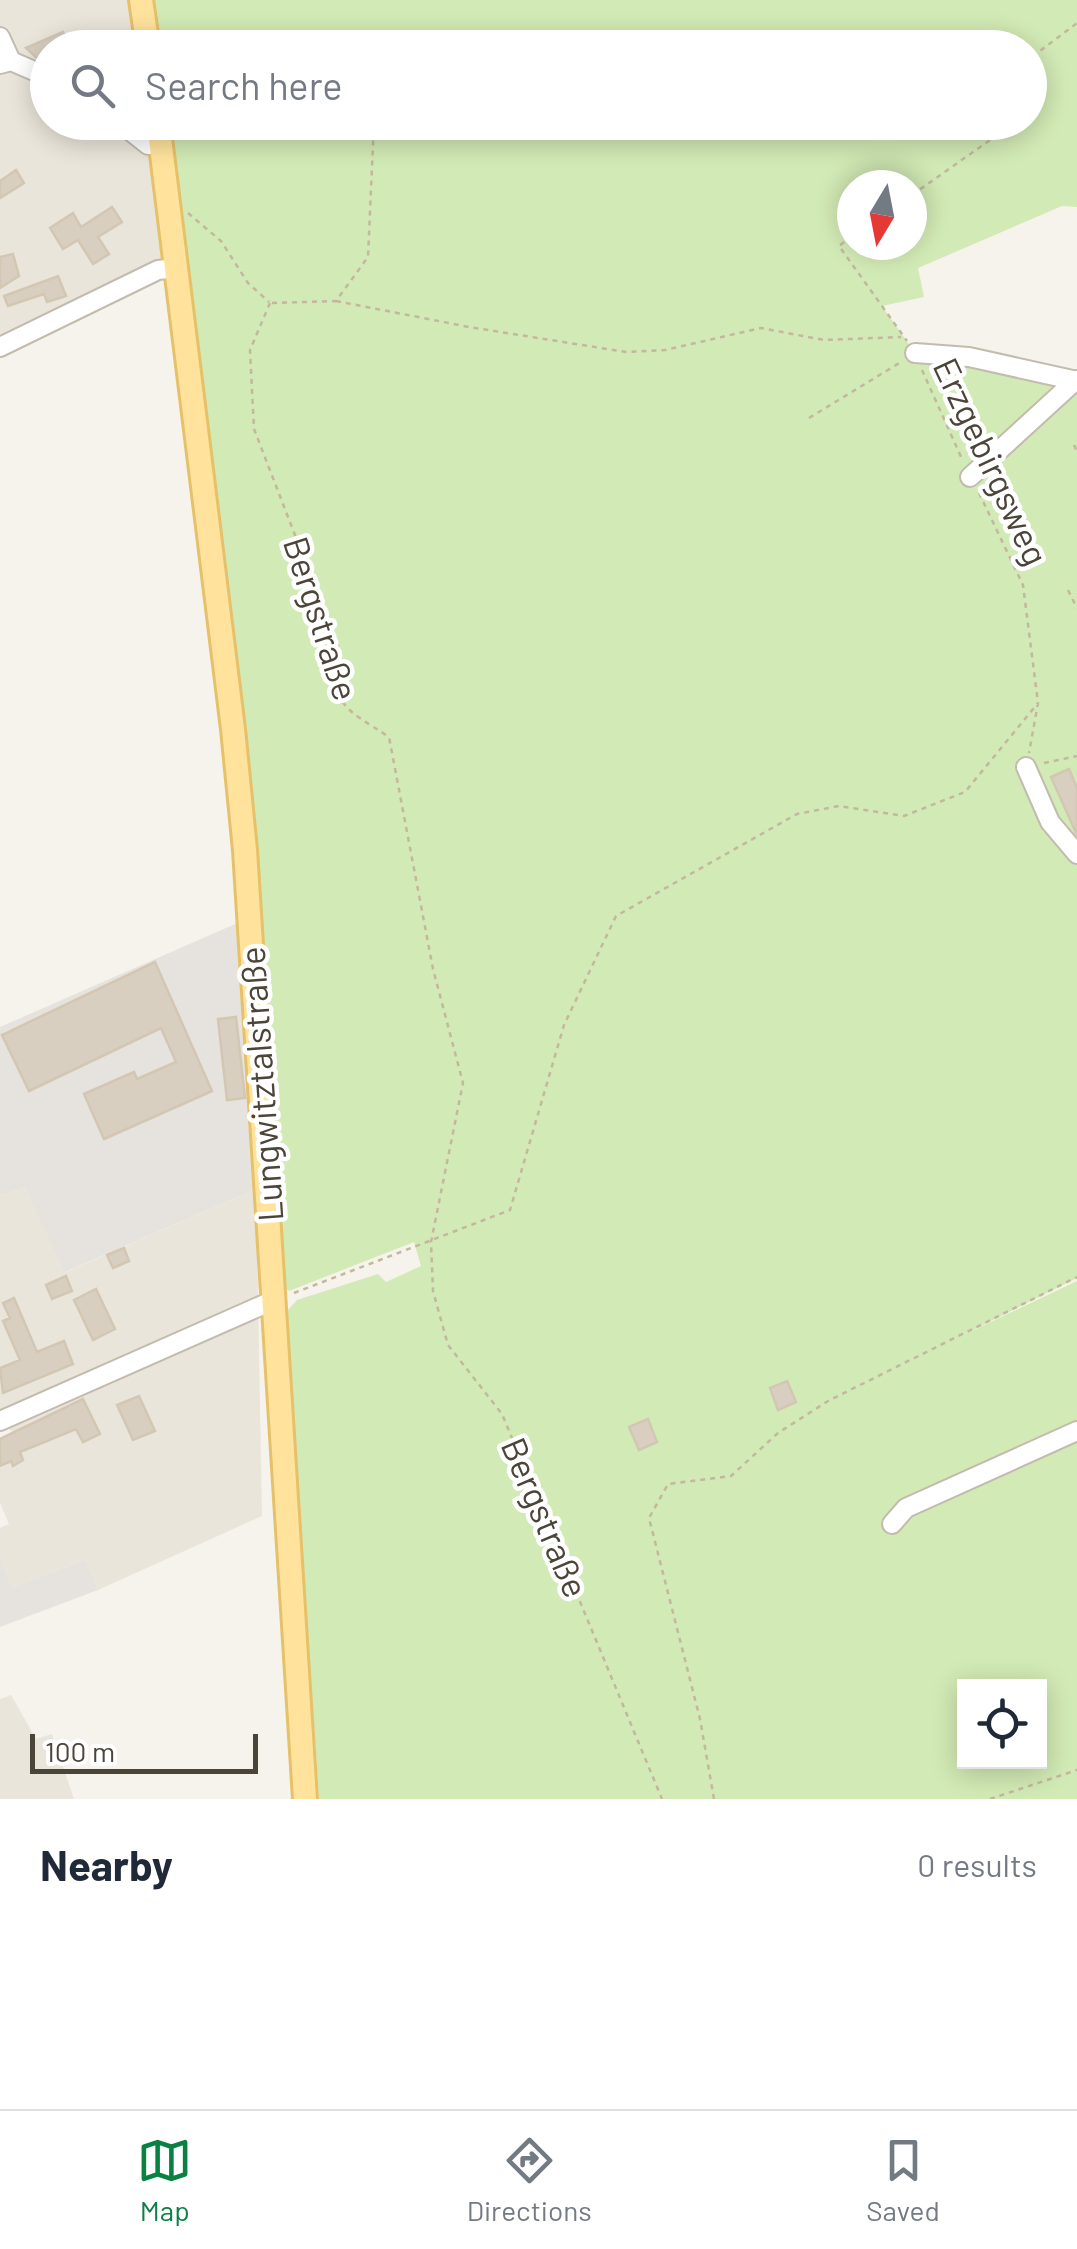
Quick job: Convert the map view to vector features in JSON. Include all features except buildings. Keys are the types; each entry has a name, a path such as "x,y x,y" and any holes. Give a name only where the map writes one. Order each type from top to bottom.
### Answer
{"main road":[{"path":"140,0 145,30"},
{"name":"Lungwitztalstraße","path":"161,140 234,729 245,850 305,1799"}],"street":[{"path":"0,37 5,62 30,71"},
{"path":"0,347 158,270 177,268"},
{"path":"915,353 969,356 1076,380"},
{"path":"970,477 1076,380"},
{"path":"1026,767 1050,822 1077,854"},
{"path":"0,1421 274,1300"},
{"path":"892,1524 906,1508 1077,1431"}],"path":[{"path":"1047,46 1077,23"},
{"path":"336,301 368,256 373,140"},
{"path":"927,184 990,140"},
{"path":"168,197 221,242 248,283 270,303 336,301 626,352 666,350 761,328 824,340 904,337"},
{"name":"Erzgebirgsweg","path":"848,260 915,353 1023,585 1038,703 1026,767"},
{"name":"Bergstraße","path":"270,303 250,350 254,429 339,649 335,682 345,708 390,737 433,969 463,1083 430,1242 433,1291 448,1344 502,1414 662,1799"},
{"path":"809,418 915,353"},
{"path":"1074,445 1077,452"},
{"path":"1068,590 1077,608"},
{"path":"274,1300 510,1210 564,1025 616,916 797,814 839,806 904,816 965,792 1038,703"},
{"path":"1026,767 1077,756"},
{"path":"714,1799 700,1719 649,1518 668,1484 731,1476 778,1433 828,1401 1077,1277"},
{"path":"990,1799 1077,1770"}],"shaded area":[{"path":"0,0 132,0 137,30 30,30 30,140 153,140 168,257 161,265 0,341"},
{"path":"242,921 256,1189 65,1272 25,1188 0,1195 0,1027"},
{"path":"25,1188 66,1272 256,1189 262,1516 98,1590 85,1560 12,1587 0,1558 0,1528 9,1524 0,1503 0,1466 11,1461 12,1465 13,1434 0,1417 0,1195"},
{"path":"0,1558 12,1587 85,1560 98,1590 0,1627"},
{"path":"11,1695 36,1739 52,1734 74,1799 0,1799 0,1699"}],"green space":[{"path":"151,0 1077,0 1077,207 1062,206 918,268 924,297 882,306 915,353 1077,381 1077,1278 955,1339 1077,1281 1077,1799 319,1799 286,1312 297,1300 378,1274 386,1282 421,1266 414,1242 289,1291 283,1286 254,850 171,140 1047,140 1047,30 155,30"}]}
